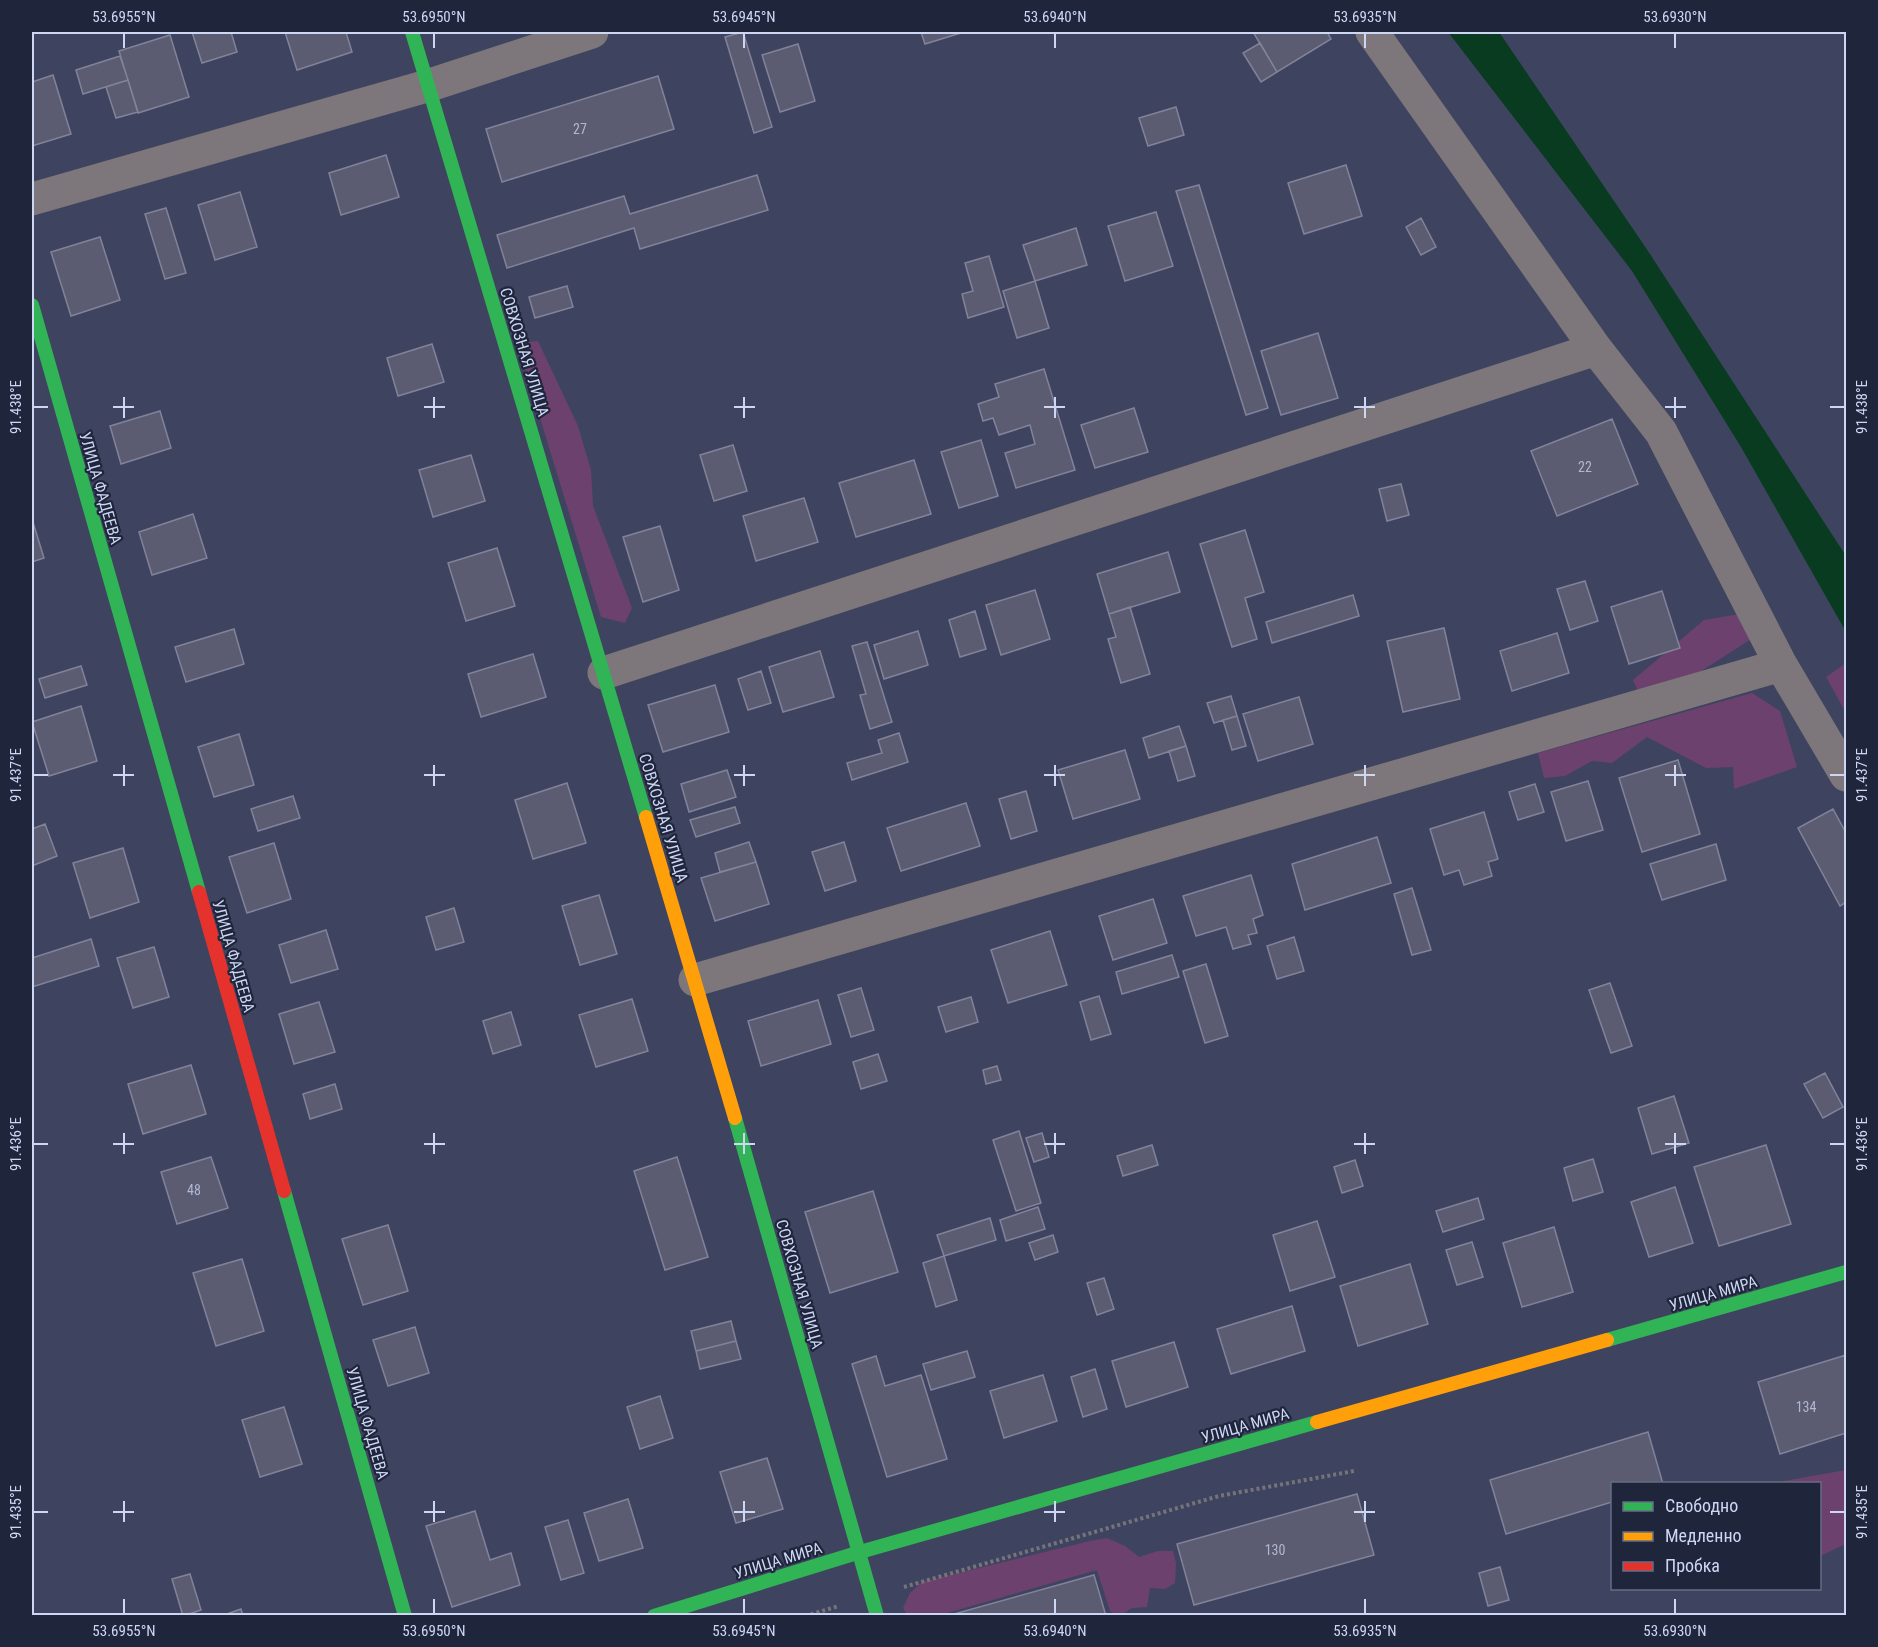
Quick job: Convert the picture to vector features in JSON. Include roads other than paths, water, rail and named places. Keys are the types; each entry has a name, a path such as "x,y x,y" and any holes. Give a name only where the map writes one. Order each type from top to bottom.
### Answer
{"street":[{"name":"СОВХОЗНАЯ УЛИЦА","path":"412,32 695,980 877,1616"},
{"path":"32,199 427,86 592,32"},
{"path":"1372,32 1596,349 1661,432 1781,664 1846,775"},
{"name":"УЛИЦА ФАДЕЕВА","path":"32,305 405,1616"},
{"path":"604,673 1596,349"},
{"path":"695,980 1781,664"},
{"name":"УЛИЦА МИРА","path":"654,1616 860,1552 1846,1272"}]}
